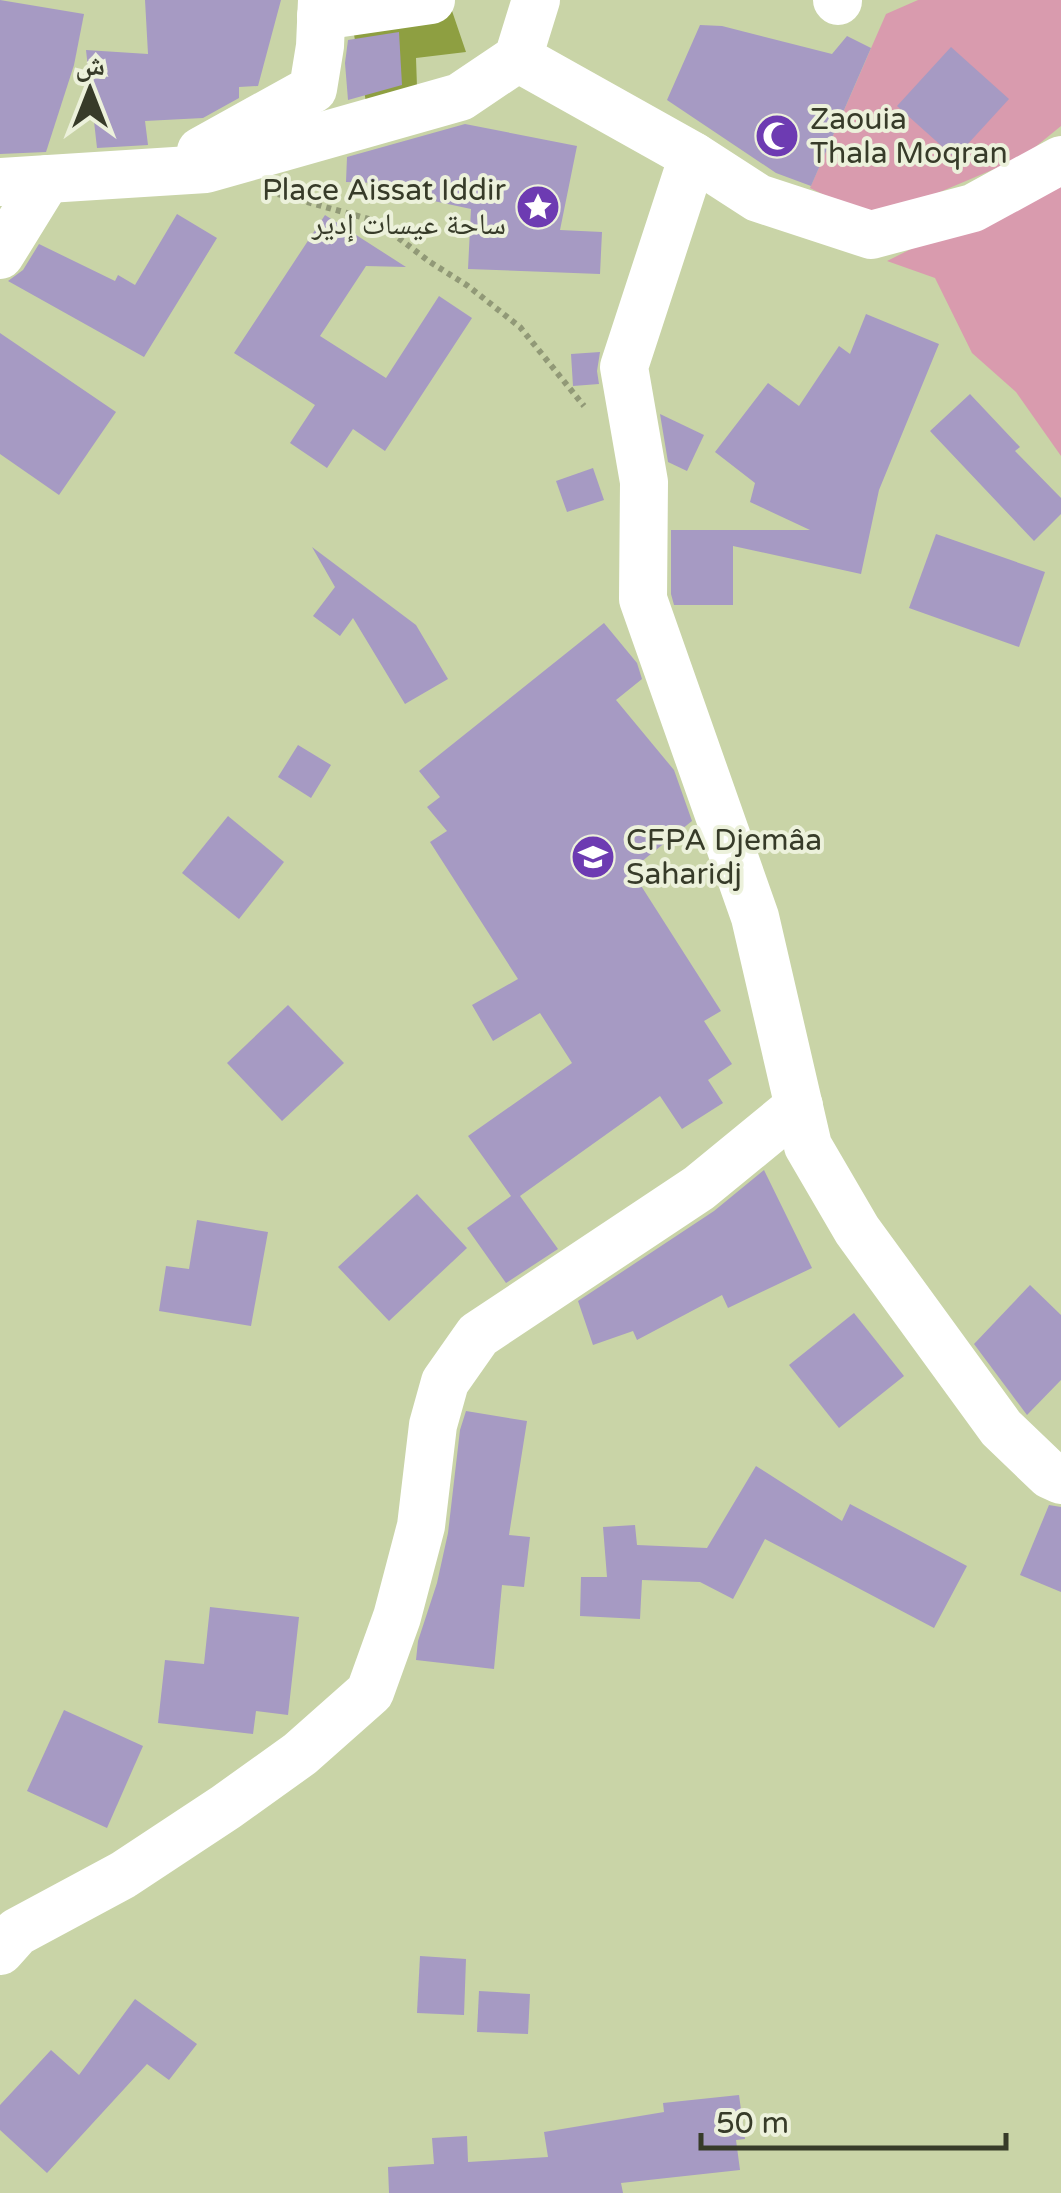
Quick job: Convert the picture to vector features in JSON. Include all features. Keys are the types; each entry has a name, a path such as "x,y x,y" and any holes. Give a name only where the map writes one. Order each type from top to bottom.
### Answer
{"street":[{"path":"158,174 313,90 321,6 431,0"},
{"path":"0,182 206,169 460,97 518,58 536,0"},
{"path":"518,58 693,156 758,198 871,235 973,208 1061,160"},
{"path":"693,156 624,367 644,482 643,599 755,916 808,1146 858,1230 1001,1428 1050,1475 1061,1480"},
{"path":"0,254 47,180"},
{"path":"0,1951 17,1932 123,1875 256,1786 300,1754 370,1692 421,1526 433,1425 444,1382 478,1335 699,1188 798,1106"}],"path":[{"path":"274,193 376,221 520,327 589,413"}],"shaded area":[{"path":"918,0 1061,0 1061,126 1023,157 902,208 857,211 810,188 886,14"},
{"path":"451,8 466,52 416,58 417,87 366,102 353,29"},
{"path":"1061,169 1061,456 1016,392 972,353 935,278 887,261"}],"building":[{"path":"0,0 84,14 74,65 46,152 0,154"},
{"path":"145,0 281,0 258,86 239,87 239,98 203,118 145,121 148,145 97,148 86,50 148,54"},
{"name":"Zaouia Thala Moqran","path":"700,25 722,26 832,54 847,36 871,48 811,186 776,173 667,100"},
{"path":"399,32 402,85 348,100 348,40"},
{"path":"951,47 1009,99 955,158 897,106"},
{"path":"465,124 577,146 560,230 602,232 600,274 468,269 471,209 429,200 432,185 346,182 347,157"},
{"path":"177,214 217,238 144,357 8,281 23,270 39,244 115,281 118,275 135,285"},
{"path":"325,215 406,267 366,266 320,336 386,378 439,296 472,318 385,451 353,429 327,468 290,443 315,405 234,353"},
{"path":"866,314 939,344 879,490 861,574 733,546 733,605 674,605 671,530 810,530 750,502 755,483 715,452 768,383 799,406 839,346 850,354"},
{"path":"0,333 116,412 59,495 0,454"},
{"path":"600,352 599,384 573,386 571,354"},
{"path":"970,394 1020,447 1015,451 1061,498 1061,514 1034,541 930,431"},
{"path":"660,414 704,435 687,471 668,462"},
{"path":"593,468 604,500 567,512 556,481"},
{"path":"936,534 1045,572 1019,647 909,608"},
{"path":"312,547 416,625 448,679 405,704 353,618 340,636 313,616 335,587"},
{"path":"604,623 637,663 642,679 616,700 674,770 692,821 631,870 721,1011 704,1021 732,1064 708,1080 723,1103 682,1129 660,1096 520,1196 558,1249 506,1283 467,1228 511,1196 468,1136 572,1063 540,1013 493,1041 472,1005 518,979 430,842 447,831 427,807 440,797 419,771"},
{"path":"298,745 331,765 311,798 278,777"},
{"path":"228,816 284,862 239,919 182,873"},
{"path":"288,1005 344,1063 282,1121 227,1063"},
{"path":"764,1170 812,1268 728,1308 722,1295 637,1340 633,1331 593,1345 578,1301 714,1211"},
{"path":"417,1194 467,1248 389,1321 338,1267"},
{"path":"197,1220 268,1232 251,1326 159,1311 166,1266 189,1269"},
{"path":"1030,1285 1061,1315 1061,1380 1027,1415 974,1344"},
{"path":"854,1313 904,1376 839,1428 789,1365"},
{"path":"466,1411 527,1421 509,1535 530,1537 524,1587 502,1585 494,1669 416,1660 448,1533 460,1430"},
{"path":"756,1466 842,1521 850,1504 967,1566 934,1628 765,1539 733,1599 700,1582 642,1580 640,1619 580,1616 581,1577 607,1577 603,1527 635,1525 637,1545 707,1548"},
{"path":"1049,1505 1061,1507 1061,1592 1020,1575"},
{"path":"210,1607 299,1617 288,1715 256,1711 253,1734 158,1723 165,1660 204,1664"},
{"path":"64,1710 143,1746 107,1828 27,1791"},
{"path":"420,1956 466,1959 464,2015 417,2013"},
{"path":"479,1991 530,1994 528,2034 477,2032"},
{"path":"135,1999 197,2044 169,2080 147,2064 47,2173 0,2130 0,2105 51,2050 79,2075"},
{"path":"739,2095 745,2139 736,2140 740,2170 621,2183 623,2193 389,2193 388,2167 434,2164 432,2138 467,2136 468,2162 548,2157 544,2132 664,2112 663,2103"}],"place":[{"name":"Zaouia Thala Moqran","path":"777,136"},
{"name":"Place Aissat Iddir ساحة عيسات إدير","path":"538,207"},
{"name":"CFPA Djemâa Saharidj","path":"593,857"}]}
